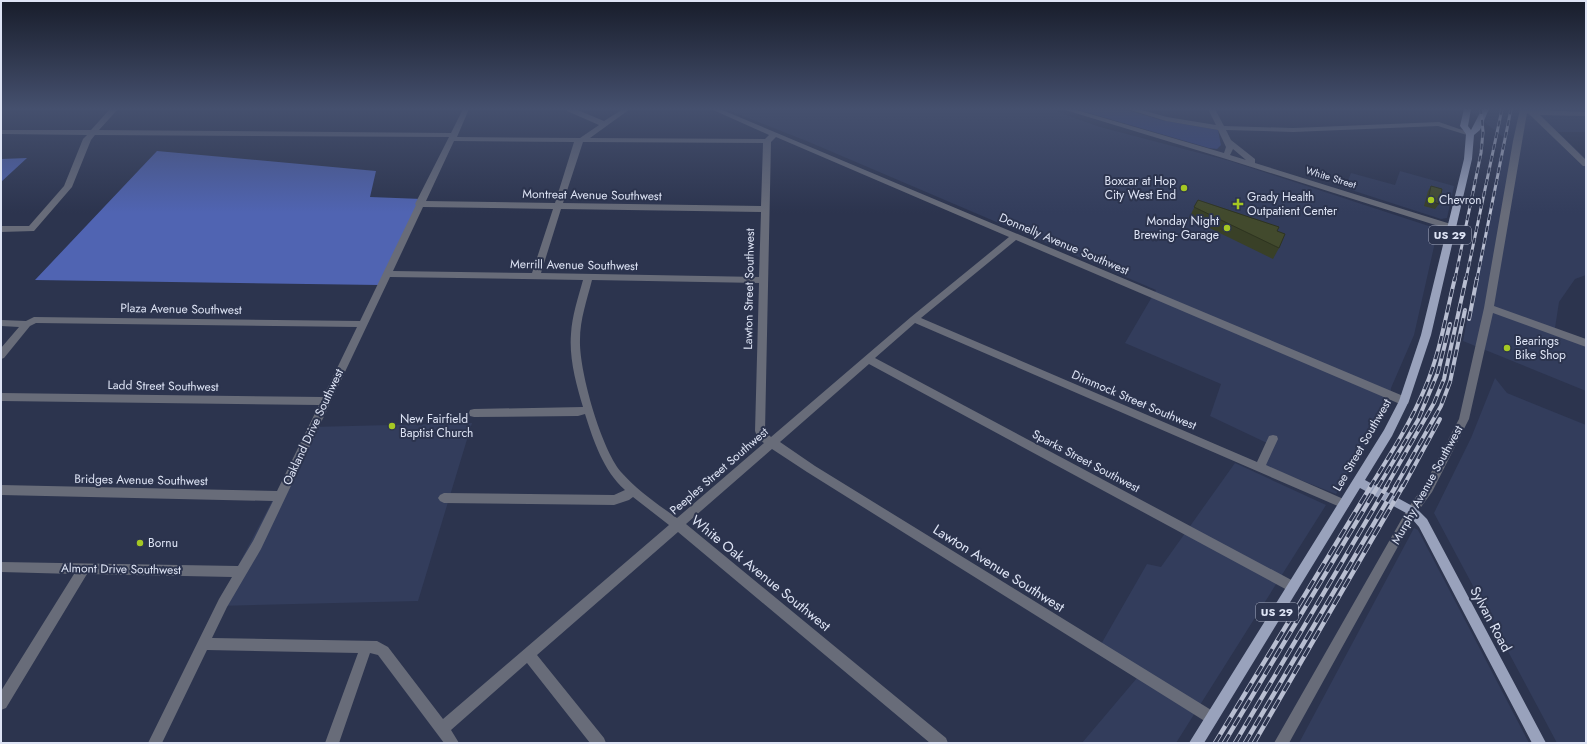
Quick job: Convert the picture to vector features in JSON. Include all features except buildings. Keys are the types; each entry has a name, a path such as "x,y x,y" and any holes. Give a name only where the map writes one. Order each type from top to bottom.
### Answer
{"main road":[{"name":"Lee Street Southwest","path":"1196,743 1388,433 1404,401 1425,339 1468,159 1469,144"},
{"path":"1358,482 1412,511"},
{"name":"Sylvan Road","path":"1412,511 1423,523 1539,743"}],"street":[{"path":"1,229 31,229 68,187 85,144"},
{"name":"Oakland Drive Southwest","path":"155,743 223,603 257,546 449,144"},
{"path":"536,276 578,144"},
{"name":"Lawton Street Southwest","path":"767,144 762,280 760,431 762,436 772,442"},
{"name":"Donnelly Avenue Southwest","path":"798,144 1404,401"},
{"name":"White Street","path":"1184,144 1451,227"},
{"path":"1226,156 1230,146 1229,144"},
{"path":"1231,144 1245,156 1266,169"},
{"name":"Murphy Avenue Southwest","path":"1281,743 1412,511 1428,489 1464,419 1483,340 1517,144"},
{"path":"1565,144 1586,164"},
{"name":"Montreat Avenue Southwest","path":"420,204 764,209"},
{"name":"Peeples Street Southwest","path":"442,729 914,319 1015,236"},
{"name":"Merrill Avenue Southwest","path":"386,274 762,280"},
{"name":"White Oak Avenue Southwest","path":"588,277 576,328 574,343 576,360 598,438 610,465 619,478 678,524 871,683 941,743"},
{"path":"1489,308 1584,340"},
{"name":"Dimmock Street Southwest","path":"914,319 1344,504"},
{"name":"Plaza Avenue Southwest","path":"1,323 27,324 34,320 362,324"},
{"path":"1,355 27,324"},
{"name":"Sparks Street Southwest","path":"868,359 1293,587"},
{"name":"Ladd Street Southwest","path":"1,397 325,402"},
{"path":"474,413 578,412 589,409"},
{"path":"1259,468 1273,439"},
{"name":"Lawton Avenue Southwest","path":"772,442 811,469 1211,718"},
{"name":"Bridges Avenue Southwest","path":"1,490 280,496"},
{"path":"444,498 614,500 625,497 634,490"},
{"name":"Almont Drive Southwest","path":"1,567 241,572"},
{"path":"1,703 84,568"},
{"path":"203,644 377,647 383,651 452,743"},
{"path":"332,743 366,646"},
{"path":"528,654 599,743"}],"shaded area":[{"path":"813,144 1164,144 1230,161 1438,229 1414,335 1391,388 1389,405 1336,494 1257,463 1267,443 1210,416 1221,384 1125,343 1156,290"},
{"path":"1194,144 1221,144 1217,149"},
{"path":"1502,144 1570,144 1586,159 1586,275 1575,279 1559,302 1555,328 1585,347 1586,391 1463,341"},
{"path":"157,151 376,171 370,197 422,199 379,285 35,280"},
{"path":"27,158 1,182 1,159"},
{"path":"1400,171 1454,186 1447,218 1441,219 1345,188 1351,173 1395,185"},
{"path":"1495,378 1507,393 1586,425 1586,743 1557,743 1434,513 1471,438"},
{"path":"472,423 418,601 217,606 311,427"},
{"path":"1235,463 1326,505 1176,743 1082,743 1137,678 1096,653 1147,564 1161,567"},
{"path":"1414,528 1418,530 1529,743 1299,743"}],"railway":[{"path":"1455,279 1482,144"},
{"path":"1466,279 1495,144"},
{"path":"1477,279 1504,144"},
{"path":"1370,487 1407,426 1425,388 1439,347 1455,278"},
{"path":"1386,487 1434,403 1444,379 1466,278"},
{"path":"1469,319 1477,278"},
{"path":"1395,487 1441,406 1450,382 1465,310"},
{"path":"1378,487 1418,420 1438,372 1450,324"},
{"path":"1403,487 1440,419"},
{"path":"1215,743 1371,486"},
{"path":"1224,743 1378,486"},
{"path":"1235,743 1387,486"},
{"path":"1245,743 1396,486"},
{"path":"1254,743 1403,486"}],"place":[{"name":"Boxcar at Hop City West End","path":"1184,188"},
{"name":"Chevron","path":"1431,200"},
{"name":"Grady Health Outpatient Center","path":"1238,204"},
{"name":"Monday Night Brewing- Garage","path":"1227,228"},
{"name":"Bearings Bike Shop","path":"1507,348"},
{"name":"New Fairfield Baptist Church","path":"392,426"},
{"name":"Bornu","path":"140,543"}]}
